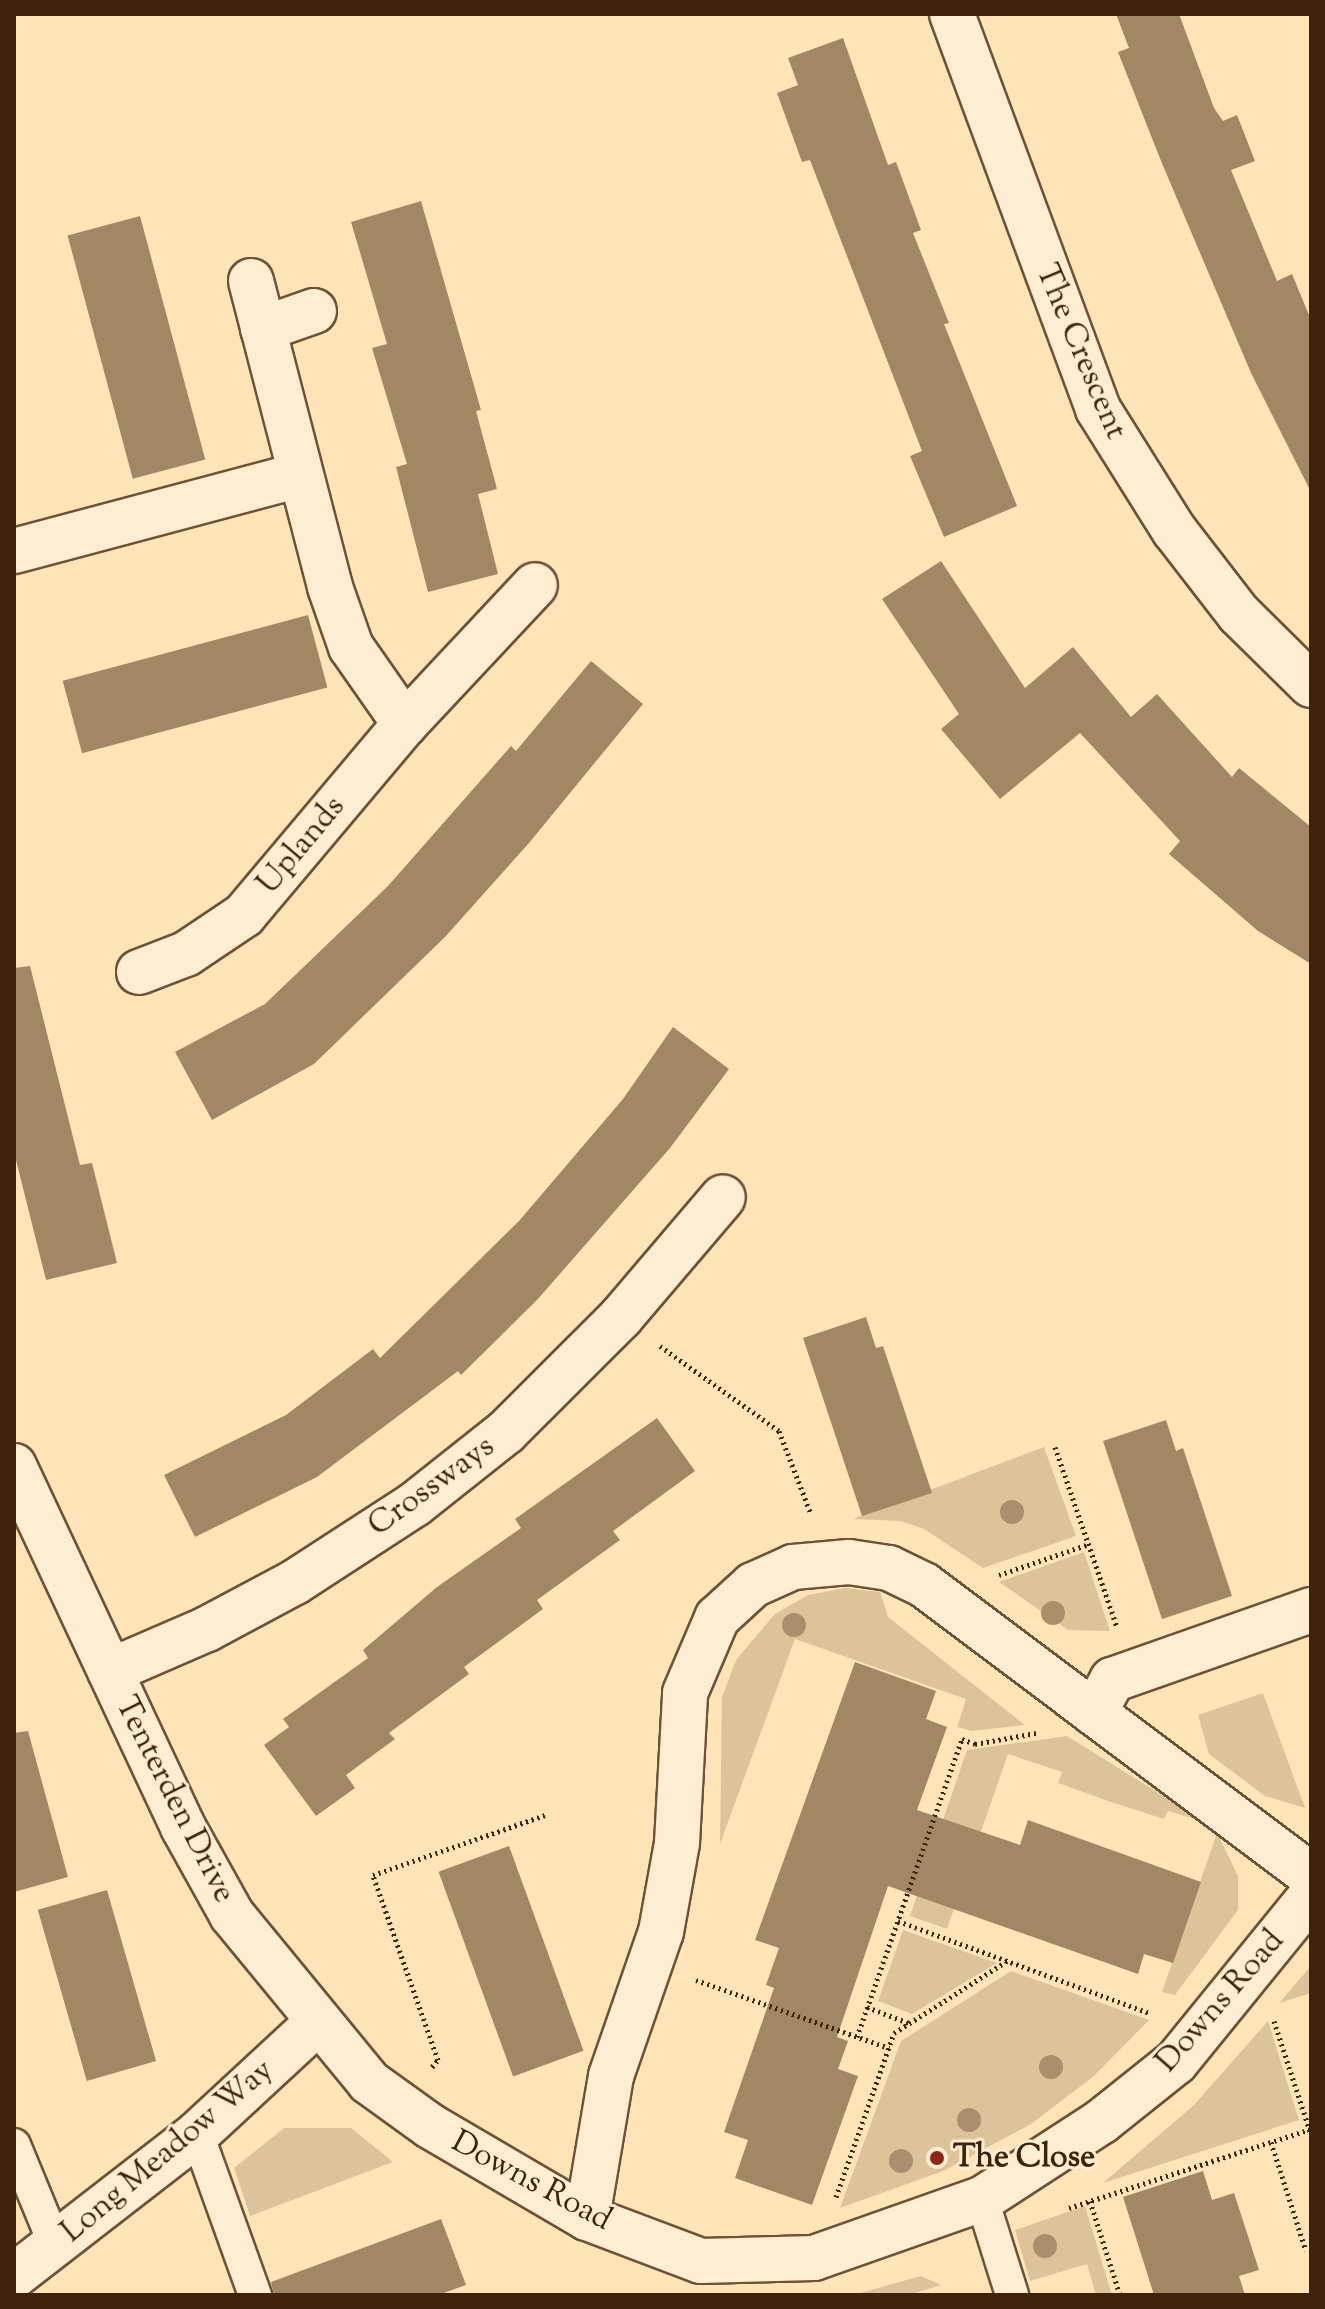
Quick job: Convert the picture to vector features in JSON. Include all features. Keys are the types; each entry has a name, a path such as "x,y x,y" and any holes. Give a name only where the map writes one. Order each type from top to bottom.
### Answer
{"street":[{"name":"The Crescent","path":"952,14 1098,409 1174,530 1239,614 1311,685"},
{"path":"251,281 299,475 351,647 405,724"},
{"path":"263,329 314,311"},
{"path":"14,551 299,475"},
{"name":"Uplands","path":"139,972 179,939 244,915 405,724 535,585"},
{"name":"Crossways","path":"110,1671 207,1629 295,1582 415,1504 506,1432 712,1223"},
{"name":"Tenterden Drive","path":"14,1466 183,1827 232,1915 369,2082 416,2116"},
{"path":"587,2218 611,2076 661,1932 677,1843 685,1693 717,1618 753,1585 793,1567 830,1564 889,1568 941,1595 1311,1876"},
{"path":"1099,1717 1112,1680 1311,1610"},
{"name":"Downs Road","path":"416,2116 587,2218 701,2261 814,2258 987,2216 1071,2140 1176,2062 1257,1967 1311,1896"},
{"name":"Long Meadow Way","path":"14,2276 56,2247 197,2134 318,2022"}],"lane":[{"path":"197,2134 255,2295"},
{"path":"14,2145 56,2247"},
{"path":"987,2216 1012,2295"}],"path":[{"path":"621,1317 779,1431 830,1564"},
{"path":"1055,1447 1132,1673"},
{"path":"941,1595 1089,1544"},
{"path":"857,2037 962,1739 975,1744 1099,1717"},
{"path":"416,2116 438,2060 373,1875 545,1815"},
{"path":"898,1921 1202,2033"},
{"path":"814,2258 894,2033 1007,1961"},
{"path":"650,1964 889,2048"},
{"path":"987,2216 1090,2201 1311,2131 1257,1967"},
{"path":"867,2007 910,2023"},
{"path":"1071,2140 1120,2295"},
{"path":"1271,2142 1306,2251"}],"shaded area":[{"path":"1044,1447 1076,1536 983,1568 924,1529 900,1521 853,1519"},
{"path":"1084,1552 1110,1631 1068,1630 999,1582"},
{"path":"845,1588 880,1592 888,1617 1025,1725 972,1731 957,1727 966,1699 795,1639 720,1844 722,1697 736,1660 775,1614 808,1595"},
{"path":"1263,1693 1305,1808 1265,1796 1209,1754 1198,1715"},
{"path":"1067,1736 1207,1823 1168,1811 1164,1819 1111,1802 1058,1783 1062,1772 1008,1754 947,1929 910,1916 967,1750"},
{"path":"1217,1833 1238,1876 1238,1910 1175,1995 1162,1992"},
{"path":"903,1930 997,1963 912,2014 878,2001"},
{"path":"1311,1966 1311,1993 1279,2003"},
{"path":"1011,1971 1149,2020 1094,2076 1031,2124 943,2171 840,2208 901,2041"},
{"path":"1268,2021 1299,2120 1103,2183 1194,2105"},
{"path":"284,2128 351,2128 393,2162 250,2216 234,2168"},
{"path":"1085,2206 1112,2295 1096,2295 1087,2264 1030,2281 1015,2230"},
{"path":"921,2276 941,2285 909,2295 853,2295"}],"building":[{"path":"1116,14 1179,14 1214,108 1223,121 1237,115 1255,161 1231,170 1277,281 1292,274 1311,320 1311,492 1251,373 1161,161 1118,52 1129,48"},
{"path":"843,38 888,165 896,162 921,230 913,233 949,323 944,324 1017,506 944,537 910,456 922,451 810,160 802,162 777,93 798,85 788,58"},
{"path":"421,201 481,410 476,411 497,489 478,494 498,574 428,592 396,467 407,464 372,348 387,344 351,222"},
{"path":"140,216 205,459 133,479 68,235"},
{"path":"941,561 1025,688 1073,647 1131,717 1157,694 1232,777 1239,768 1311,827 1311,964 1258,931 1169,854 1180,841 1080,733 1000,799 941,729 959,714 882,599"},
{"path":"308,615 327,687 82,753 63,681"},
{"path":"591,661 643,704 529,843 445,937 314,1064 212,1120 175,1052 265,1004 388,886 511,746 516,751"},
{"path":"30,966 80,1165 92,1163 117,1263 46,1280 14,1152 14,968"},
{"path":"673,1027 729,1069 670,1148 537,1300 461,1375 458,1371 317,1477 195,1537 164,1475 286,1415 373,1349 380,1358 519,1221 623,1099"},
{"path":"866,1317 876,1348 883,1346 932,1493 862,1516 803,1338"},
{"path":"657,1418 695,1471 613,1531 620,1540 537,1600 543,1609 464,1667 469,1674 389,1733 395,1739 346,1775 355,1788 316,1816 264,1745 289,1727 283,1719 368,1658 363,1650 437,1587 521,1528 515,1519"},
{"path":"1166,1420 1176,1451 1183,1448 1232,1596 1162,1619 1103,1441"},
{"path":"855,1662 936,1691 926,1719 947,1727 917,1810 1020,1845 1028,1820 1201,1882 1173,1963 1144,1954 1138,1974 888,1886 837,2037 848,2041 838,2069 858,2076 812,2205 735,2178 748,2140 724,2132 774,1988 766,1985 779,1948 755,1940"},
{"path":"28,1731 68,1877 14,1892 14,1733"},
{"path":"509,1846 584,2051 513,2077 439,1872"},
{"path":"107,1890 156,2061 87,2081 38,1910"},
{"path":"1203,2171 1212,2200 1234,2193 1259,2270 1239,2276 1245,2295 1154,2295 1123,2197"},
{"path":"441,2219 466,2285 438,2295 274,2295 271,2282"}],"place":[{"name":"The Close","path":"937,2158"}]}
